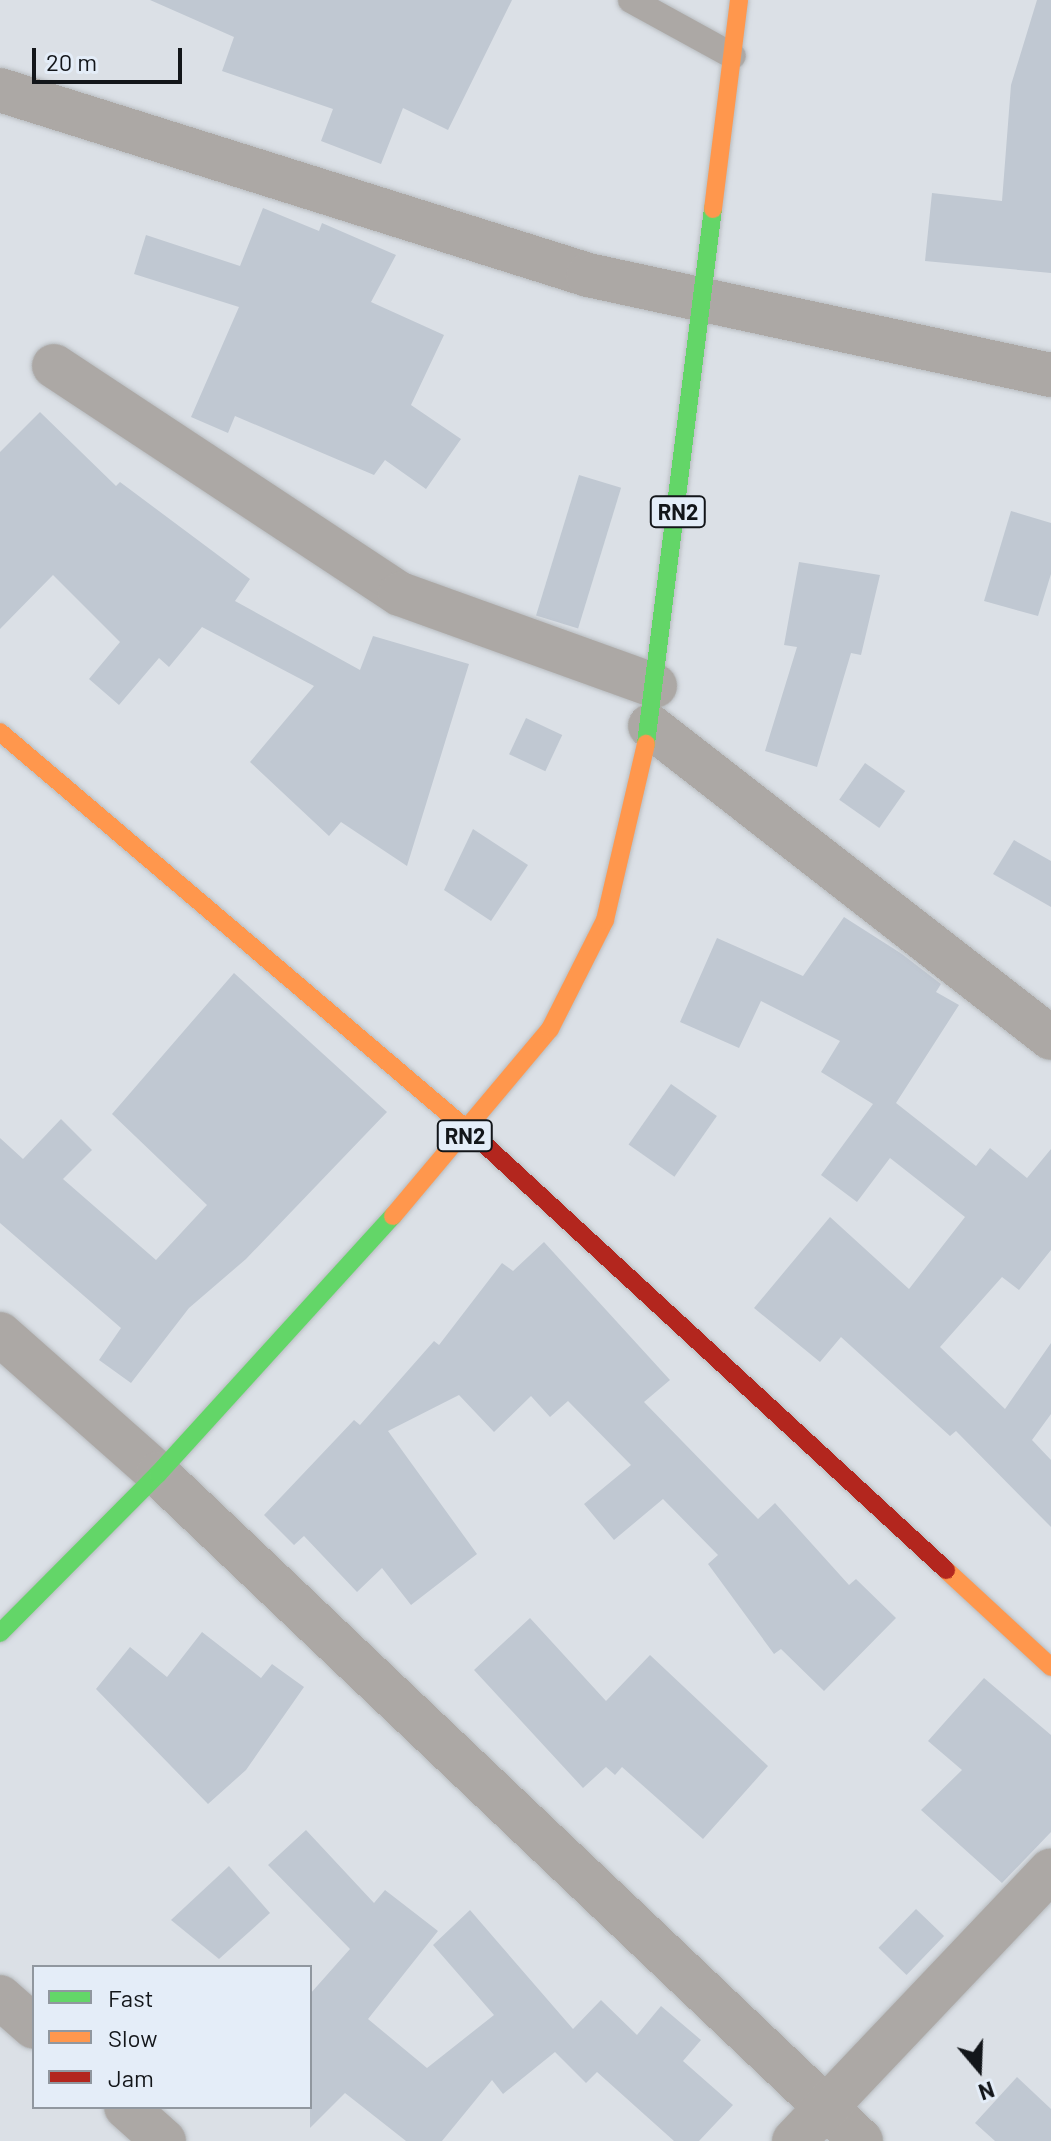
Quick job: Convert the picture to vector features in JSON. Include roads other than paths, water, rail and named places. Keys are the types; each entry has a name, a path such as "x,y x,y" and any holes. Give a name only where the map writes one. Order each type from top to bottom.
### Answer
{"main road":[{"name":"RN2","path":"0,1633 158,1474 470,1131 550,1029 605,920 652,706 707,298 739,0"},
{"path":"0,732 470,1131 1051,1667"}],"street":[{"path":"0,90 588,275 707,298 1051,375"},
{"path":"54,366 400,594 652,706 1051,1038"},
{"path":"0,1334 158,1474 861,2141"},
{"path":"794,2141 1051,1870"},
{"path":"0,1997 32,2025"},
{"path":"128,2109 164,2141"}],"lane":[{"path":"631,0 733,56"}]}
